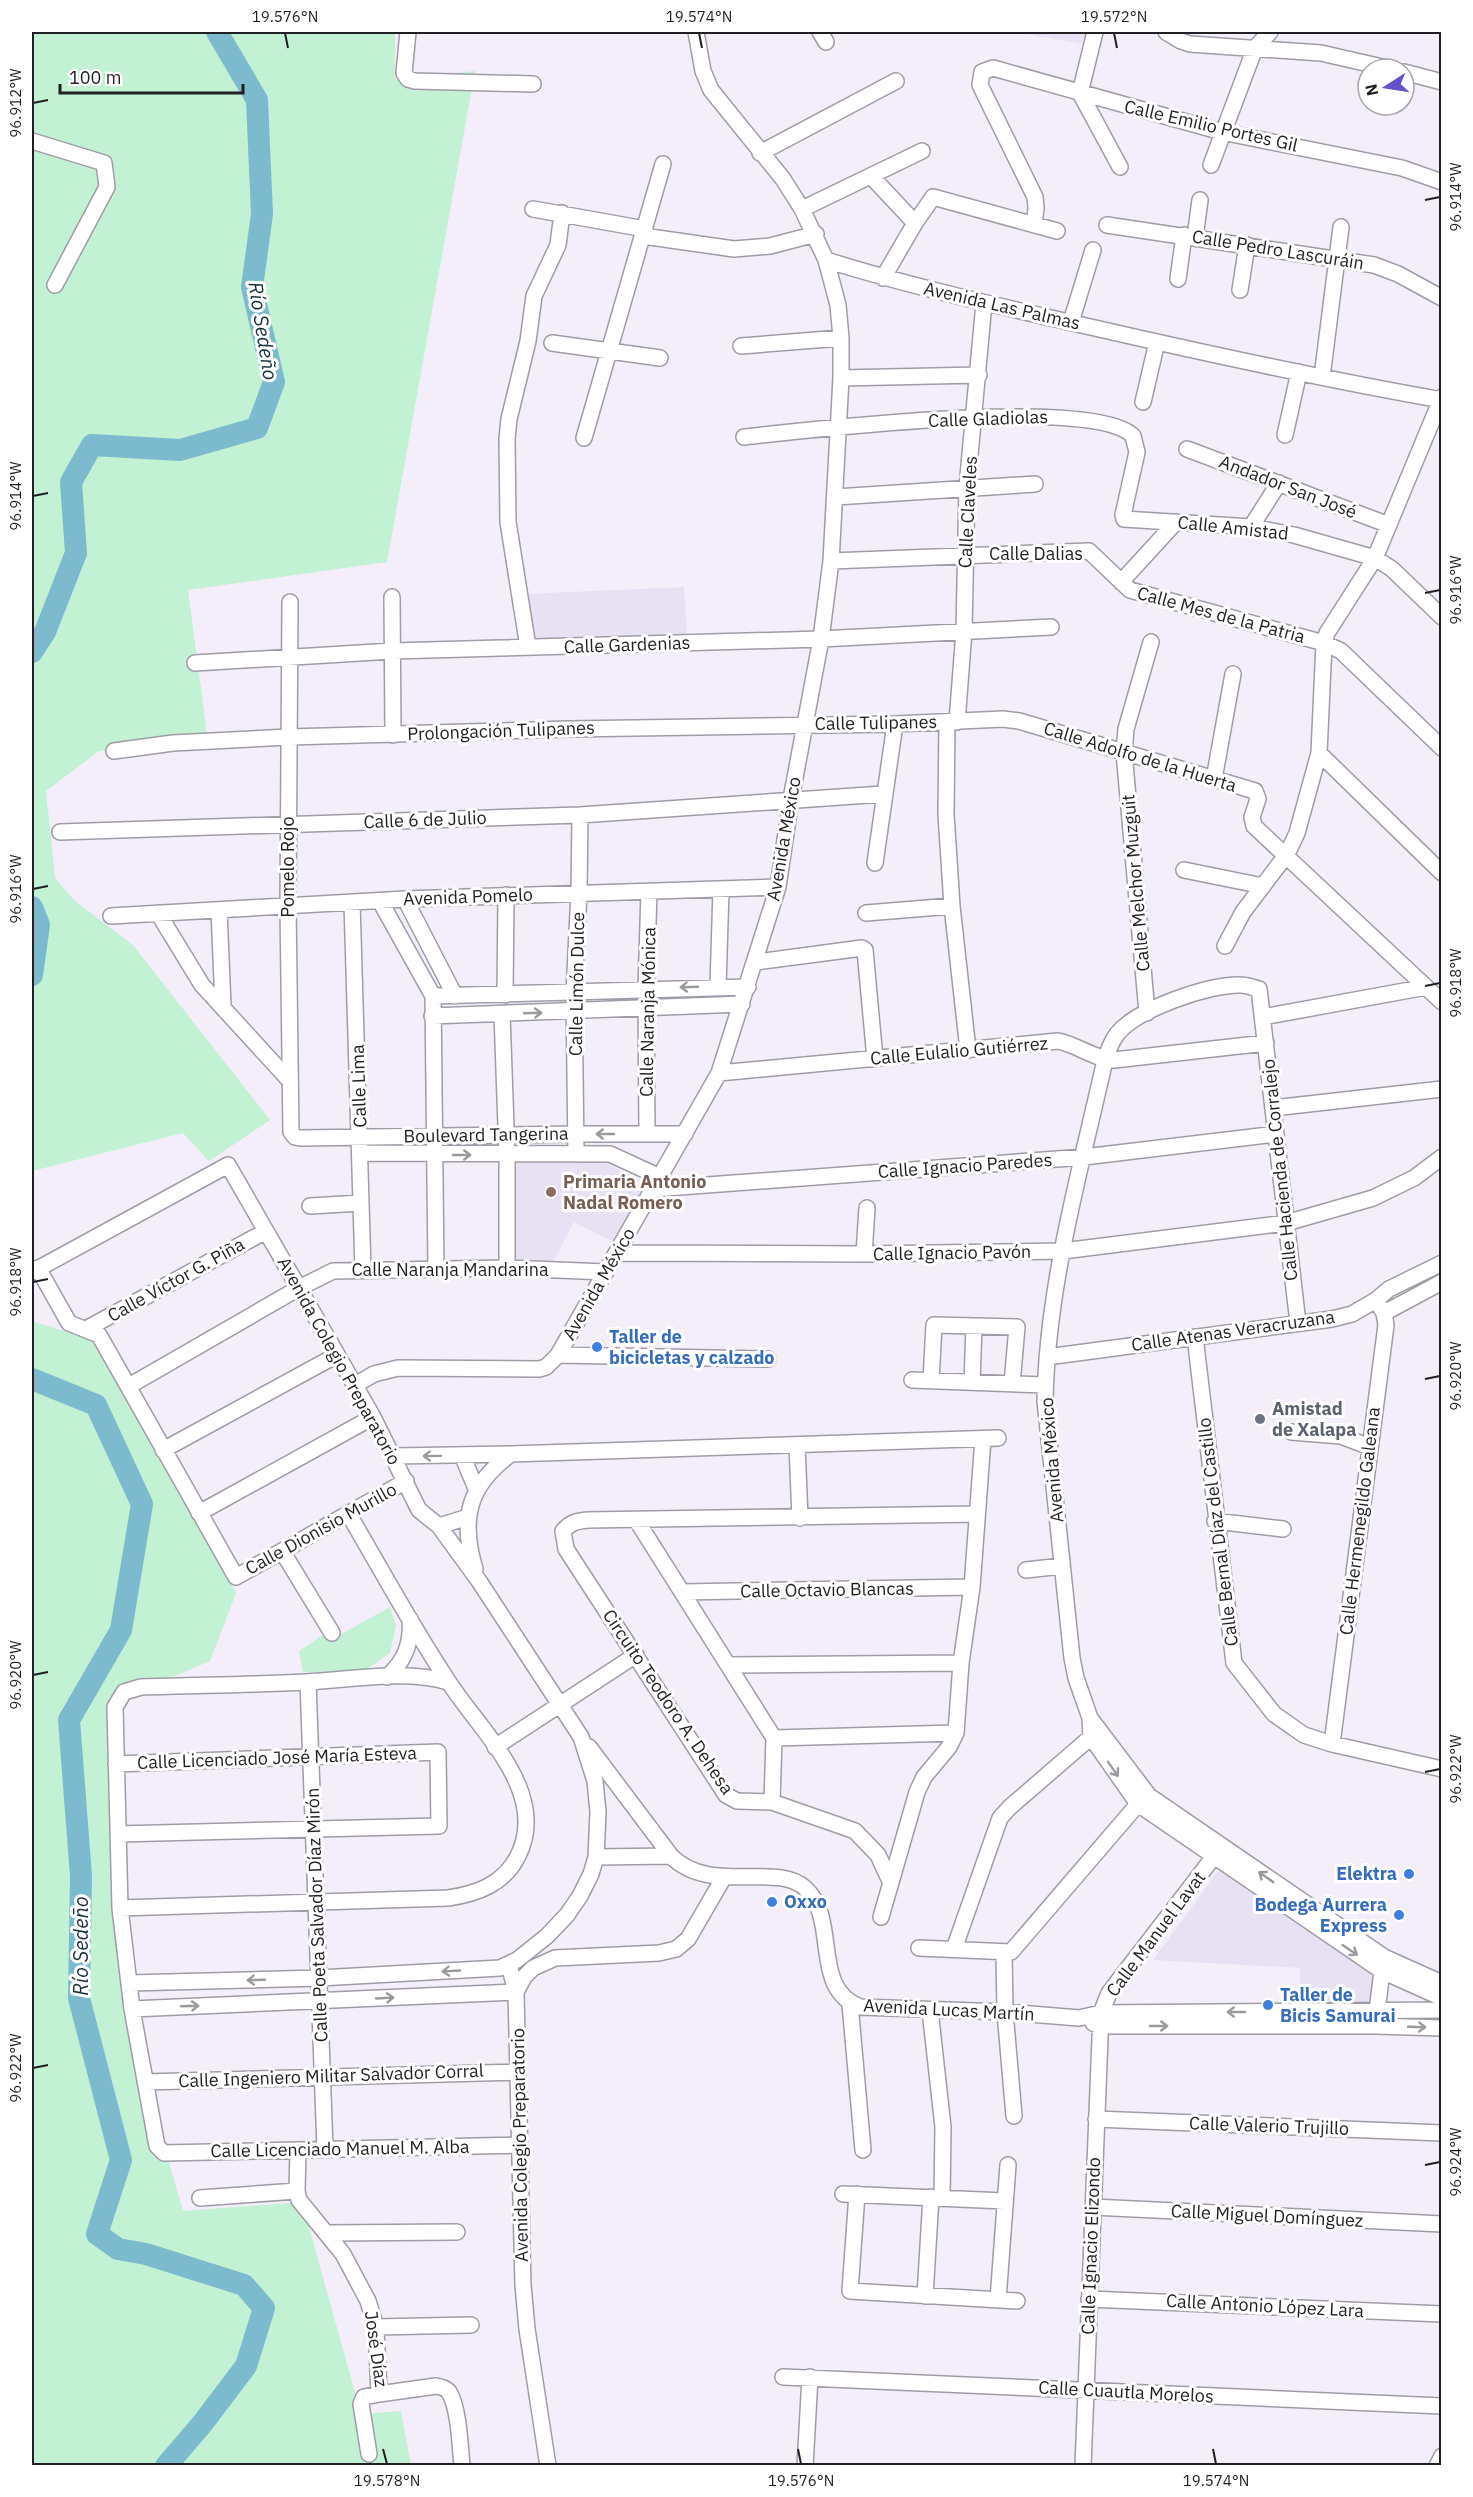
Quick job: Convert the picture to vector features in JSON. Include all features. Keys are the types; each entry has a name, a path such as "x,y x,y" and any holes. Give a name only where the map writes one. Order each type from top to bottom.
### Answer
{"street":[{"path":"408,32 404,73 408,79 533,84"},
{"path":"696,32 701,61 711,90 783,179 816,234 826,260"},
{"path":"1095,32 1080,93 1120,167"},
{"path":"1166,32 1190,44 1339,56 1356,60"},
{"path":"1210,165 1255,48 1270,32"},
{"name":"Calle Emilio Portes Gil","path":"1034,225 1035,197 983,92 980,78 982,72 993,68 1222,132 1402,168 1442,182"},
{"path":"1416,75 1442,82"},
{"path":"760,153 896,81"},
{"path":"32,141 104,163 107,187 55,285"},
{"path":"802,208 922,151"},
{"path":"584,438 663,164"},
{"path":"871,176 915,224"},
{"path":"883,278 933,197 1057,231"},
{"path":"1178,279 1200,200"},
{"path":"533,209 734,249 770,246 816,234"},
{"path":"528,647 508,522 507,439 509,420 528,341 534,296 558,245 562,213"},
{"name":"Calle Pedro Lascuráin","path":"1107,225 1190,236 1387,269 1442,298"},
{"path":"1322,377 1341,226"},
{"path":"1240,290 1247,245"},
{"path":"1071,322 1093,250"},
{"name":"Avenida Las Palmas","path":"826,260 883,278 984,303 1322,377 1441,399"},
{"name":"Avenida México","path":"355,1385 374,1374 398,1368 539,1369 546,1367 558,1355 719,1073 778,887 831,561 836,498 842,338 838,305 826,260"},
{"name":"Calle Claveles","path":"968,1050 952,906 946,814 952,722 964,631 967,488 984,303"},
{"path":"741,346 842,338"},
{"path":"1143,402 1157,342"},
{"path":"552,343 660,358"},
{"path":"1286,435 1299,372"},
{"path":"841,378 979,375"},
{"path":"1225,946 1243,912 1287,854 1297,833 1319,753 1324,643 1330,624 1375,558 1441,399"},
{"name":"Calle Gladiolas","path":"744,437 838,427 974,418 1048,416 1077,418 1121,428 1133,436 1137,452 1123,515 1125,519"},
{"name":"Andador San José","path":"1187,448 1389,525"},
{"path":"1251,527 1279,483"},
{"path":"836,498 1035,484"},
{"name":"Calle Amistad","path":"1125,519 1251,527 1294,535 1375,558"},
{"path":"1121,582 1176,522"},
{"name":"Calle Dalias","path":"831,561 1089,551 1121,582"},
{"path":"1375,558 1392,569 1442,617"},
{"name":"Calle Mes de la Patria","path":"1121,582 1130,590 1324,643 1341,651 1442,748"},
{"path":"392,597 393,735"},
{"name":"Pomelo Rojo","path":"290,602 288,906 291,1132"},
{"name":"Calle Gardenias","path":"195,663 392,651 820,639 1051,627"},
{"name":"Calle Melchor Muzguit","path":"1147,1013 1125,752 1126,729 1151,642"},
{"path":"1214,778 1233,674"},
{"name":"Calle Adolfo de la Huerta","path":"952,722 1011,719 1255,791 1258,795 1252,822 1442,1002"},
{"name":"Calle Tulipanes","path":"805,724 952,722"},
{"name":"Prolongación Tulipanes","path":"114,752 153,745 289,737 805,724"},
{"path":"875,863 883,794 895,724"},
{"path":"1319,753 1442,873"},
{"name":"Calle 6 de Julio","path":"60,832 580,815 883,794"},
{"name":"Calle Limón Dulce","path":"576,1153 574,993 580,815"},
{"path":"1184,870 1263,886"},
{"name":"Avenida Pomelo","path":"111,916 405,899 778,887"},
{"path":"718,986 720,890"},
{"name":"Calle Naranja Mónica","path":"647,1134 646,988 649,891"},
{"path":"505,995 506,895"},
{"path":"405,899 455,996"},
{"path":"380,901 433,996 436,1269"},
{"name":"Calle Lima","path":"352,903 361,1137 363,1270"},
{"path":"866,913 952,906"},
{"path":"219,910 223,1006"},
{"path":"158,913 202,985 289,1080"},
{"path":"756,962 862,948 865,950 875,1059"},
{"name":"Calle Hacienda de Corralejo","path":"1147,1013 1198,991 1242,985 1260,989 1298,1323"},
{"path":"433,996 574,993 646,988 748,987"},
{"path":"1263,1017 1426,987"},
{"path":"432,1016 742,1004"},
{"name":"Avenida México","path":"1147,1013 1118,1032 1105,1060 1063,1251 1047,1357 1046,1420 1073,1668 1094,1728 1138,1804 1219,1851 1384,1957 1442,1983"},
{"path":"502,1014 507,1155 507,1268"},
{"name":"Calle Eulalio Gutiérrez","path":"719,1073 1058,1041 1105,1060 1266,1043"},
{"path":"1273,1108 1442,1089"},
{"name":"Boulevard Tangerina","path":"291,1132 295,1137 300,1138 685,1134"},
{"name":"Calle Ignacio Paredes","path":"656,1183 1084,1157 1276,1134"},
{"name":"Boulevard Tangerina","path":"361,1153 610,1154 656,1183"},
{"name":"Calle Ignacio Pavón","path":"616,1253 864,1254 1063,1251 1286,1223 1373,1198 1414,1178 1442,1157"},
{"name":"Avenida Colegio Preparatorio","path":"35,1270 228,1165 373,1417 419,1510 439,1526 479,1581 581,1737 671,1856 689,1869 724,1877"},
{"path":"310,1206 361,1203"},
{"path":"864,1254 867,1208"},
{"name":"Calle Víctor G. Piña","path":"86,1329 266,1231"},
{"name":"Calle Atenas Veracruzana","path":"1380,1307 1389,1289 1442,1263"},
{"name":"Calle Naranja Mandarina","path":"129,1386 299,1288 333,1271 507,1268 606,1272"},
{"path":"35,1270 69,1323 99,1335 199,1513 373,1417"},
{"name":"Calle Atenas Veracruzana","path":"1047,1357 1352,1314 1380,1307 1442,1282"},
{"name":"Calle Hermenegildo Galeana","path":"1332,1744 1386,1325 1380,1307"},
{"path":"931,1380 934,1324 1017,1327 1012,1384"},
{"path":"972,1382 974,1326"},
{"name":"Calle Bernal Díaz del Castillo","path":"1195,1337 1215,1521 1234,1664 1274,1714 1304,1735 1332,1744 1442,1769"},
{"path":"163,1450 338,1355"},
{"path":"558,1355 768,1359"},
{"path":"912,1380 1045,1385"},
{"path":"1291,1432 1341,1436 1370,1447"},
{"path":"394,1456 991,1439 977,1514 972,1587 961,1663 956,1733 949,1747 924,1777 917,1792 881,1917"},
{"path":"797,1445 800,1518"},
{"path":"479,1581 472,1557 468,1517 477,1491 488,1473 511,1454"},
{"path":"462,1455 477,1491"},
{"name":"Calle Dionisio Murillo","path":"199,1513 236,1577 406,1481"},
{"path":"120,1908 448,1898 484,1890 499,1880 514,1865 524,1845 527,1828 527,1809 521,1788 495,1747 448,1682 348,1513"},
{"name":"Circuito Teodoro A. Dehesa","path":"890,1881 878,1855 855,1831 772,1802 737,1801 726,1795 566,1549 563,1531 576,1521 977,1514"},
{"path":"439,1526 468,1517"},
{"path":"637,1521 774,1738 772,1802"},
{"path":"1215,1521 1283,1528"},
{"path":"282,1551 332,1633"},
{"path":"1026,1570 1062,1566"},
{"name":"Calle Octavio Blancas","path":"682,1592 972,1587"},
{"path":"387,1677 397,1668 407,1651 411,1632 410,1619"},
{"path":"495,1747 636,1655"},
{"path":"728,1665 961,1663"},
{"path":"145,2082 132,2009 120,1908 115,1707 124,1692 141,1687 387,1677 426,1677 448,1682"},
{"name":"Calle Poeta Salvador Díaz Mirón","path":"308,1682 324,2149"},
{"path":"954,1949 1000,1818 1094,1728"},
{"name":"Avenida México","path":"1094,1728 1149,1796 1219,1851 1382,1971 1442,1998"},
{"path":"774,1738 956,1733"},
{"name":"Avenida Colegio Preparatorio","path":"548,2466 527,2328 523,2285 516,1992 509,1965 547,1936 567,1916 580,1896 596,1857 598,1812 595,1781 581,1737"},
{"name":"Calle Licenciado José María Esteva","path":"116,1764 438,1752 439,1826 314,1829"},
{"path":"919,1948 1005,1953 1016,1948 1138,1804"},
{"path":"118,1834 314,1829"},
{"name":"Calle Manuel Lavat","path":"1100,2020 1109,1993 1219,1851"},
{"path":"596,1857 671,1856"},
{"path":"132,2009 516,1992 524,1977 546,1960 564,1957 658,1953 676,1949 688,1939 724,1877"},
{"name":"Avenida Lucas Martín","path":"724,1877 783,1878 797,1882 806,1889 819,1910 834,1985 850,2004 871,2009 1005,2012 1100,2020 1377,2018 1442,2010"},
{"path":"547,1936 564,1957"},
{"path":"1005,1953 1005,2012 1014,2116"},
{"path":"129,1983 318,1978 500,1968 509,1965"},
{"path":"1377,2018 1382,1971"},
{"path":"850,2004 862,2150"},
{"path":"925,2295 943,2127 930,2010"},
{"name":"Avenida Lucas Martín","path":"1377,2018 1442,2028"},
{"name":"Calle Ignacio Elizondo","path":"1083,2466 1100,2020"},
{"name":"Calle Ingeniero Militar Salvador Corral","path":"145,2082 518,2072"},
{"name":"Calle Licenciado Manuel M. Alba","path":"145,2082 160,2151 164,2153 520,2145"},
{"name":"Calle Valerio Trujillo","path":"1096,2119 1442,2133"},
{"path":"200,2198 297,2191 298,2150"},
{"path":"999,2300 1008,2165"},
{"name":"José Díaz","path":"297,2191 304,2207 343,2254 362,2286 376,2327 379,2394 436,2386 448,2392 454,2408 462,2466"},
{"path":"1005,2201 850,2194 850,2291 1017,2301"},
{"name":"Calle Miguel Domínguez","path":"1093,2207 1442,2224"},
{"path":"327,2233 457,2232"},
{"name":"Calle Antonio López Lara","path":"1089,2299 1442,2314"},
{"path":"376,2327 471,2325"},
{"name":"Calle Cuautla Morelos","path":"783,2377 1442,2406"},
{"path":"805,2466 810,2377"},
{"path":"369,2454 361,2404 364,2397 379,2394"},
{"path":"1437,2466 1442,2456"}],"shaded area":[{"path":"1016,32 1091,32 1088,45"},
{"path":"684,587 687,636 535,641 526,594"},
{"name":"Primaria Antonio Nadal Romero","path":"603,1162 651,1185 618,1244 574,1222 552,1264 513,1261 513,1163"},
{"path":"1222,1866 1375,1973 1373,2007 1300,2007 1300,1968 1153,1960"}],"green space":[{"path":"32,32 395,32 395,79 475,71 387,562 188,590 208,742 99,751 46,791 55,878 75,901 133,945 270,1120 209,1161 183,1133 32,1171"},
{"path":"32,1321 95,1341 236,1593 210,1661 158,1683 118,1693 129,2024 183,2211 302,2202 361,2414 401,2411 411,2465 32,2465"},
{"path":"390,1607 396,1625 390,1653 364,1671 303,1672 299,1651 323,1635 329,1641"}],"waterway":[{"name":"Río Sedeño","path":"32,652 45,632 76,553 71,482 92,445 180,450 257,428 274,382 252,287 262,214 257,100 217,32"},
{"name":"Río Sedeño","path":"32,907 39,925 32,975"},
{"name":"Río Sedeño","path":"32,1379 96,1405 142,1504 121,1630 69,1720 81,1876 79,1998 121,2160 97,2234 118,2249 146,2254 244,2285 264,2308 246,2366 202,2424 166,2466"}],"place":[{"name":"Primaria Antonio Nadal Romero","path":"551,1192"},
{"name":"Taller de bicicletas y calzado","path":"597,1347"},
{"name":"Amistad de Xalapa","path":"1260,1419"},
{"name":"Elektra","path":"1409,1874"},
{"name":"Oxxo","path":"772,1902"},
{"name":"Bodega Aurrera Express","path":"1399,1915"},
{"name":"Taller de Bicis Samurai","path":"1268,2005"}]}
